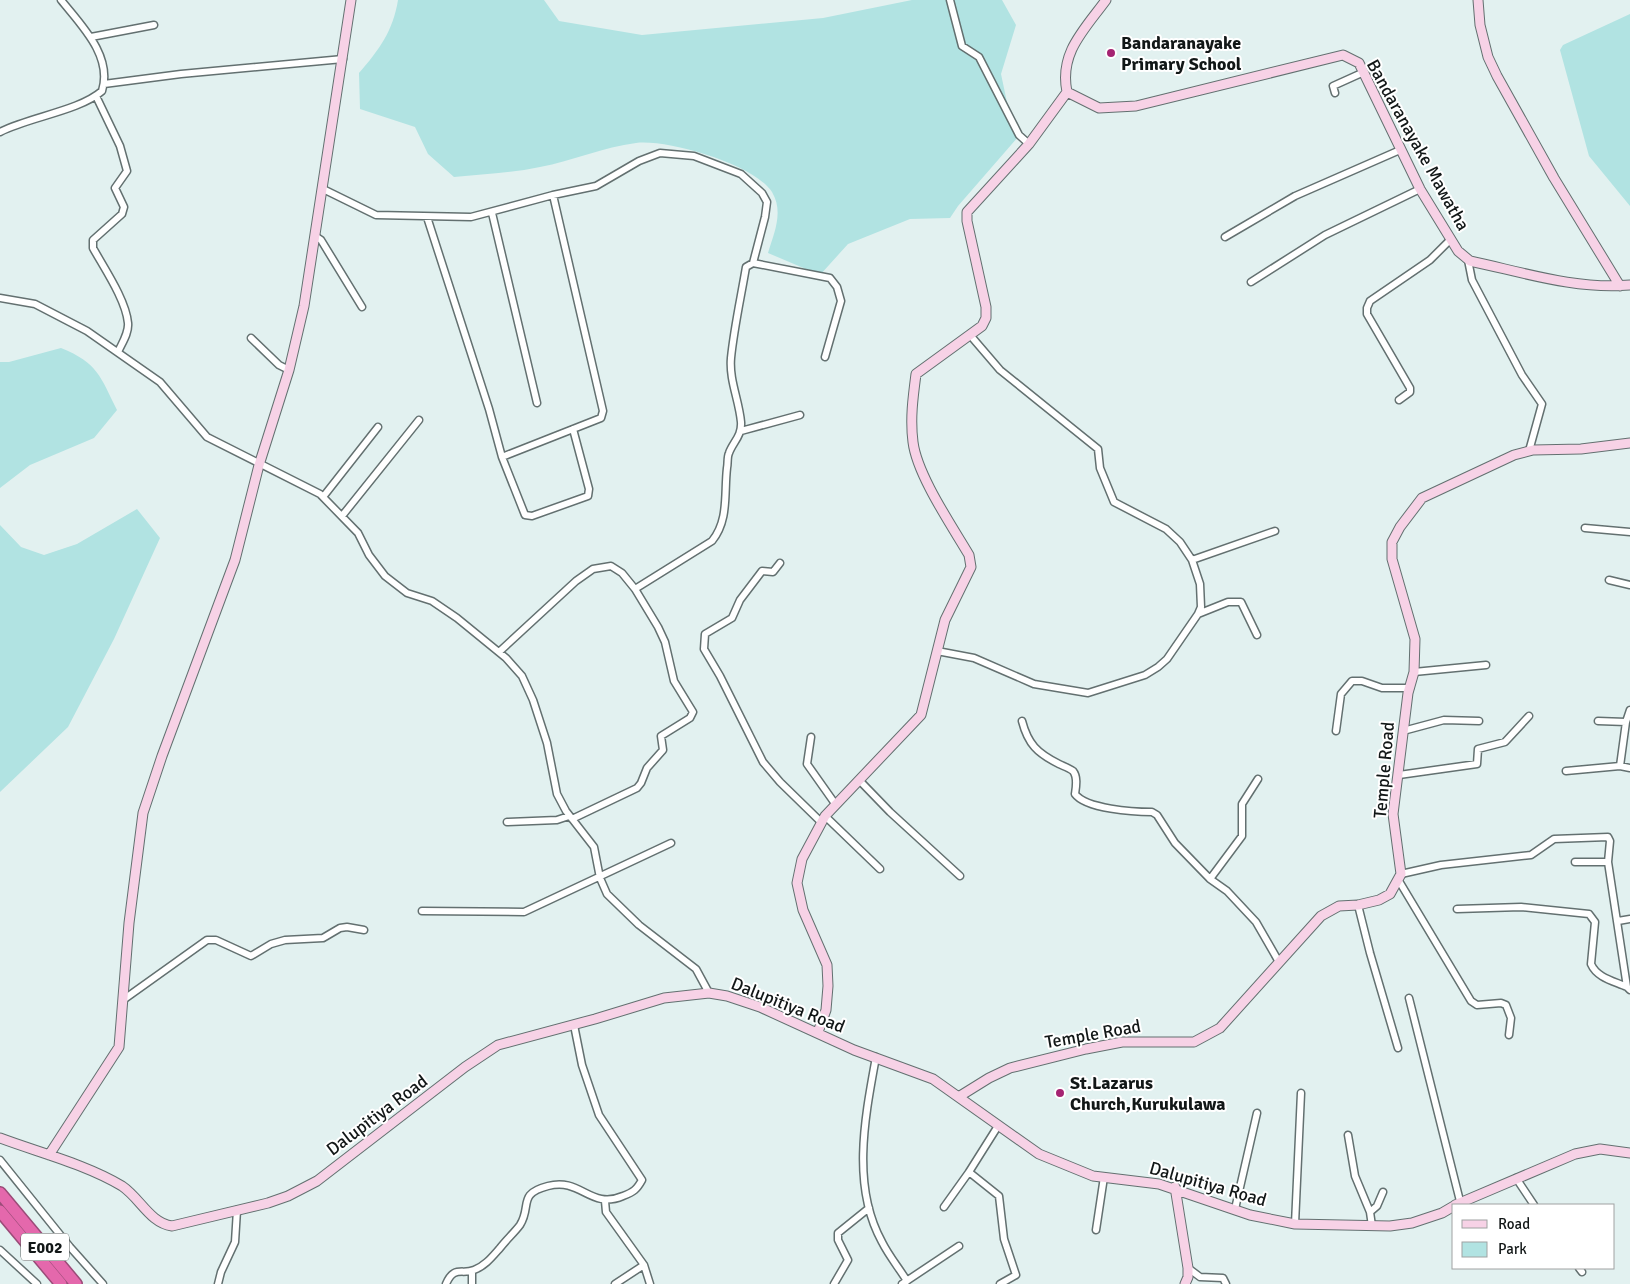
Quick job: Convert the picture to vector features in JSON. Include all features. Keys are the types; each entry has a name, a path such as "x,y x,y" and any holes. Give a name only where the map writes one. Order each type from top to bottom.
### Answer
{"highway":[{"name":"E002","path":"0,1193 76,1284"},
{"name":"E002","path":"3,1215 60,1284"}],"street":[{"path":"0,132 16,124 80,103 96,96 102,91 104,84 102,62 91,37 61,0"},
{"path":"49,1155 120,1047 129,923 143,813 162,756 235,560 259,465 289,370 304,306 344,59 351,0"},
{"path":"950,0 962,46 979,57 1020,135 1028,144"},
{"path":"818,1032 826,1010 828,986 826,965 802,910 798,883 802,858 823,819 921,716 945,620 971,567 969,555 928,486 913,445 910,413 916,374 982,326 986,318 986,307 967,221 967,212 1028,144 1067,92 1064,78 1066,62 1074,43 1106,0"},
{"path":"1478,0 1480,25 1488,57 1497,76 1554,178 1620,286"},
{"path":"91,37 154,25"},
{"name":"Bandaranayake Mawatha","path":"1067,92 1099,108 1136,106 1343,55 1359,63 1420,189 1458,251 1468,260"},
{"path":"104,84 181,74 344,59"},
{"path":"1335,93 1333,86 1364,72"},
{"path":"96,96 120,146 127,171 115,188 124,207 122,214 93,240 93,248 121,301 128,322 127,331 118,352"},
{"path":"1225,237 1295,196 1400,150"},
{"path":"323,189 376,215 471,217 492,213 553,195 596,186 639,161 660,153 694,156 741,174 762,193 767,202 765,218 752,263 746,267 731,358 731,374 741,422 737,443 729,453 724,493 726,514 720,531 712,541 635,589"},
{"path":"1251,282 1325,235 1420,189"},
{"path":"502,457 601,418 603,410 553,195"},
{"path":"492,213 537,403"},
{"path":"427,217 489,409 502,457 526,515 532,516 588,496 589,489 573,429"},
{"path":"315,236 322,240 362,307"},
{"path":"1399,400 1410,392 1410,388 1367,314 1367,308 1370,301 1430,260 1451,239"},
{"path":"1529,451 1542,404 1522,375 1472,280 1468,260 1574,283 1630,285"},
{"path":"752,263 830,278 837,287 840,301 825,357"},
{"path":"0,298 35,304 88,331 160,382 207,437 323,497 358,533 369,555 386,576 407,592 432,601 445,609 499,652 522,676 533,700 547,743 557,794 571,818 594,847 600,878 607,894 639,926 696,969 709,993"},
{"path":"937,651 974,658 1034,684 1088,693 1145,675 1158,668 1167,659 1201,607 1200,584 1192,560 1180,542 1166,528 1114,502 1100,468 1098,449 1000,370 970,335"},
{"path":"251,338 279,365 289,370"},
{"path":"740,431 800,415"},
{"path":"342,516 419,420"},
{"path":"323,497 378,427"},
{"name":"Temple Road","path":"960,1096 989,1078 1010,1068 1086,1049 1122,1042 1194,1042 1220,1028 1321,916 1339,906 1358,905 1380,900 1390,894 1400,878 1393,814 1403,731 1414,672 1415,639 1392,559 1392,542 1400,527 1422,498 1514,455 1529,451 1581,449 1630,443"},
{"path":"1586,528 1630,532"},
{"path":"1192,560 1275,531"},
{"path":"780,563 773,572 762,572 740,600 732,618 705,634 703,644 763,762 780,782 880,869"},
{"path":"499,652 576,581 593,568 611,566 622,573 635,589 665,642 674,681 693,712 690,718 661,736 663,750 647,768 642,784 637,788 571,818 507,822"},
{"path":"1609,580 1630,585"},
{"path":"1198,614 1228,602 1241,602 1256,635"},
{"path":"1414,672 1486,665"},
{"path":"1336,731 1341,694 1352,681 1362,681 1382,688 1410,688"},
{"path":"1620,766 1626,722 1630,710"},
{"path":"1399,775 1477,764 1478,749 1505,742 1530,716"},
{"path":"1403,731 1444,720 1479,721"},
{"path":"1022,721 1026,736 1033,746 1045,757 1073,772 1077,780 1075,794 1078,798 1102,806 1135,812 1152,812 1157,815 1175,843 1210,880 1227,891 1256,922 1279,962"},
{"path":"1598,721 1626,722"},
{"path":"810,737 806,764 836,805"},
{"path":"1566,771 1620,766 1630,768"},
{"path":"1210,880 1242,836 1242,804 1258,779"},
{"path":"860,781 890,812 960,876"},
{"path":"1509,1035 1510,1018 1506,1005 1501,1003 1477,1005 1471,1001 1400,878 1441,865 1531,855 1547,842 1560,838 1608,836 1610,841 1608,862 1629,988"},
{"path":"422,911 524,912 600,878 671,843"},
{"path":"1575,862 1608,862"},
{"path":"1358,905 1398,1048"},
{"path":"1457,909 1521,907 1589,914 1595,922 1591,964 1594,970 1598,975 1629,988"},
{"path":"1618,921 1630,919"},
{"path":"123,1000 207,940 216,940 251,956 271,944 285,940 323,938 340,928 347,927 364,930"},
{"name":"Dalupitiya Road","path":"0,1138 49,1155 117,1184 130,1191 164,1225 172,1226 288,1196 317,1181 478,1058 498,1045 664,998 709,993 728,996 760,1007 854,1050 917,1071 960,1096 998,1126 1039,1154 1063,1166 1104,1177 1139,1180 1174,1187 1235,1209 1295,1224 1372,1226 1412,1222 1452,1207"},
{"path":"1409,998 1458,1204"},
{"path":"446,1284 453,1274 461,1270 472,1271 487,1262 521,1224 528,1196 532,1191 550,1185 578,1187 599,1200 611,1202 636,1191 642,1180 600,1115 582,1065 574,1025"},
{"path":"876,1057 862,1151 863,1173 869,1208 881,1242 905,1282 959,1246"},
{"path":"1295,1224 1301,1093"},
{"path":"1235,1209 1257,1112"},
{"path":"944,1207 998,1126"},
{"path":"1348,1135 1356,1176 1370,1212 1372,1226"},
{"name":"Dalupitiya Road","path":"1460,1204 1516,1178 1575,1154 1587,1151 1616,1150 1630,1153"},
{"path":"0,1160 70,1247 103,1284"},
{"path":"969,1172 998,1196 1004,1239 1016,1275 1000,1284"},
{"path":"1096,1230 1104,1177"},
{"path":"1516,1178 1533,1204"},
{"path":"1174,1187 1188,1268 1188,1277 1185,1284"},
{"path":"1370,1212 1377,1206 1383,1192"},
{"path":"605,1201 606,1212 614,1226 644,1265 650,1284"},
{"path":"834,1284 848,1260 838,1240 838,1233 869,1208"},
{"path":"218,1284 221,1272 236,1242 238,1210"},
{"path":"0,1250 37,1284"},
{"path":"615,1284 644,1265"},
{"path":"1188,1268 1200,1277 1223,1278 1226,1284"},
{"path":"472,1271 472,1284"}],"green space":[{"path":"398,0 544,0 559,21 642,35 823,18 912,0 1002,0 1016,25 1001,74 1012,126 1018,137 958,206 950,218 910,219 848,244 820,275 768,253 778,215 776,200 772,192 762,182 748,172 729,163 688,149 668,145 636,143 529,169 454,177 428,154 415,127 360,109 359,73 373,56 389,31"},
{"path":"1630,14 1630,206 1589,156 1560,50 1563,45"},
{"path":"61,348 83,359 90,365 102,379 117,410 94,438 30,465 0,488 0,362 9,362"},
{"path":"137,509 160,538 114,639 68,727 0,792 0,525 21,547 44,555 77,544"}],"place":[{"name":"Bandaranayake Primary School","path":"1111,53"},
{"name":"St.Lazarus Church,Kurukulawa","path":"1060,1093"}]}
